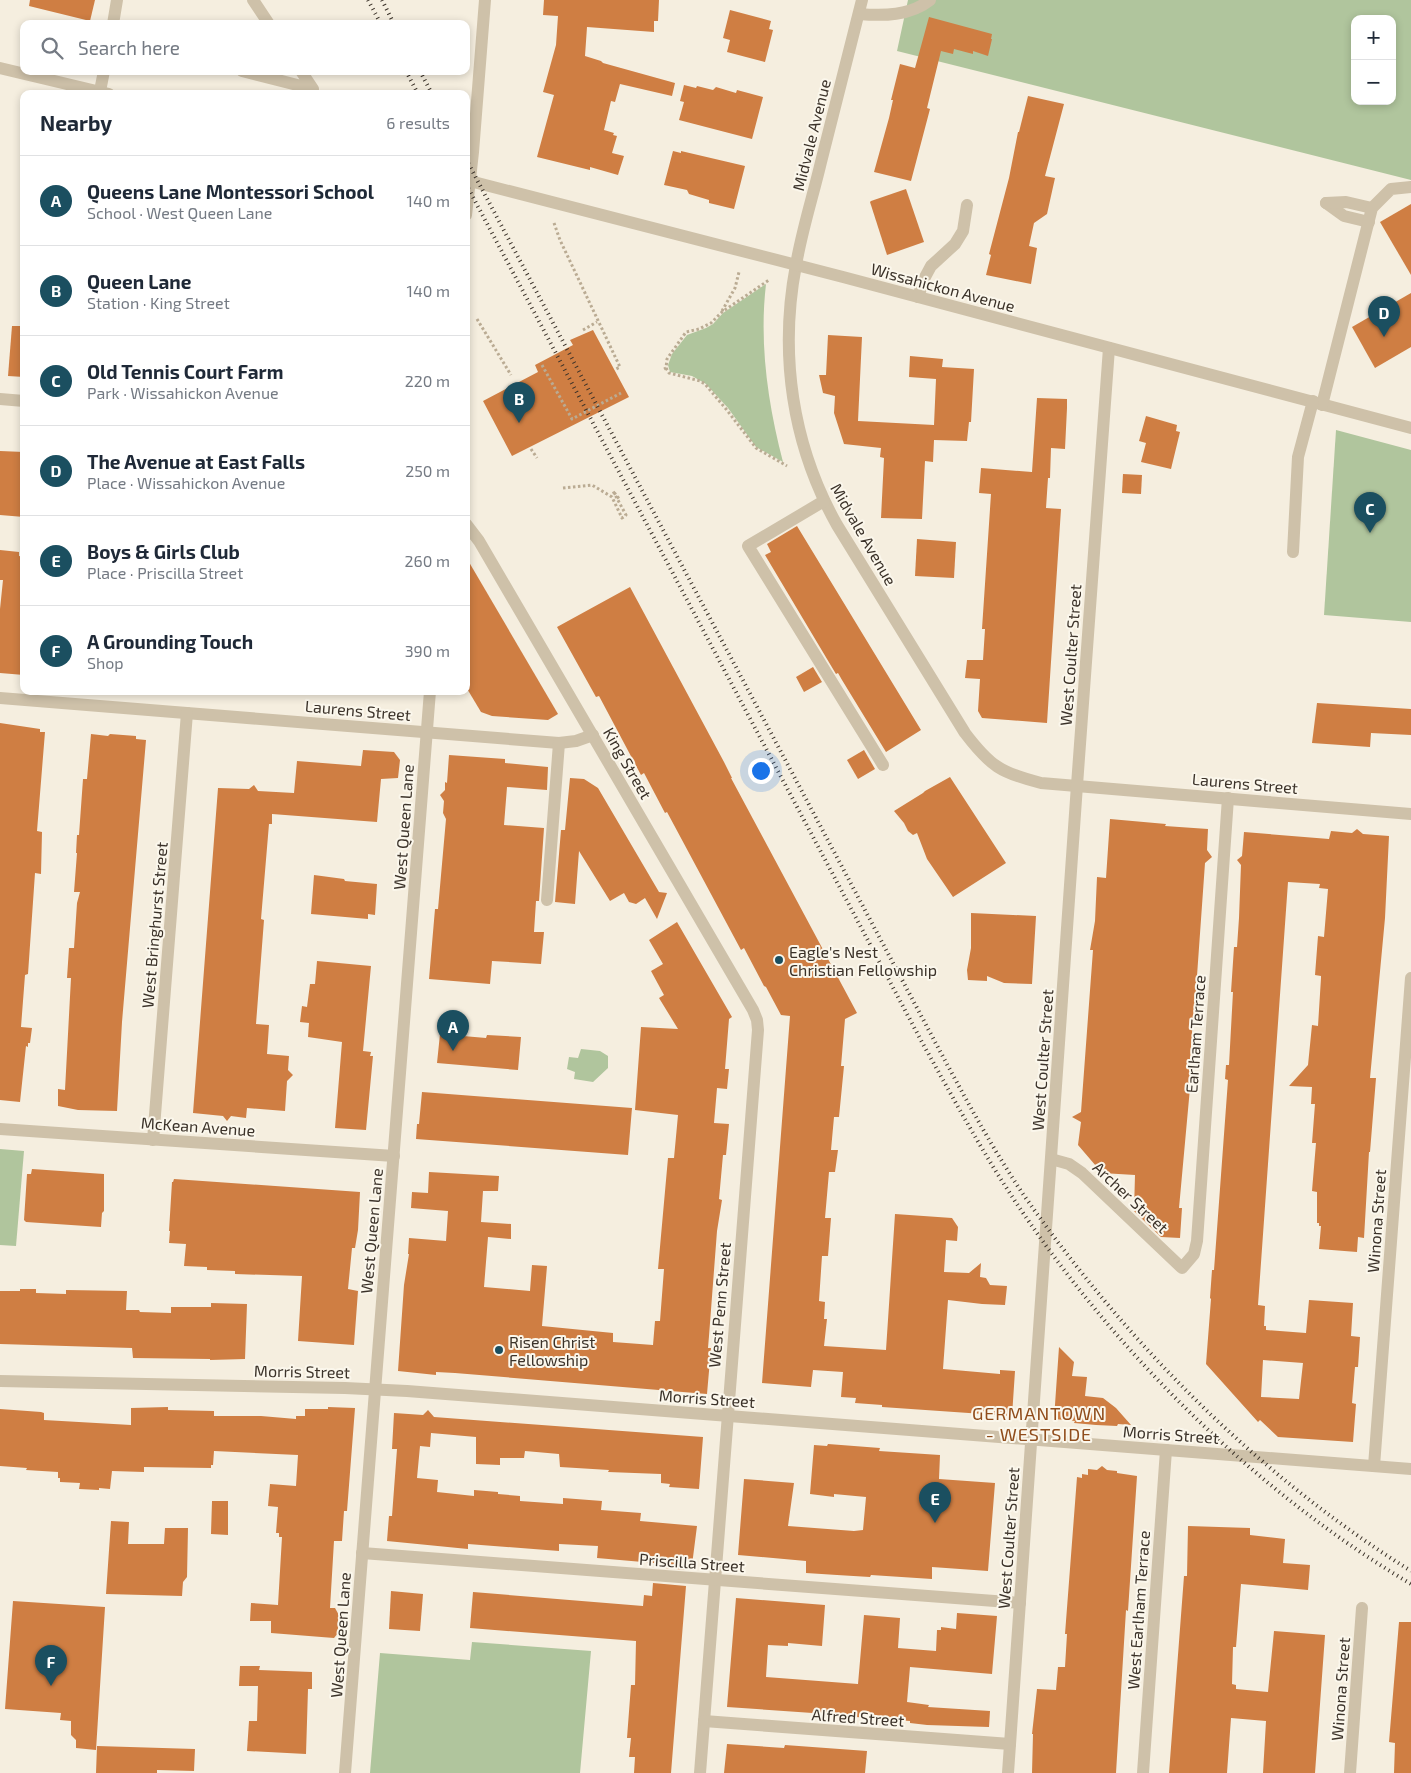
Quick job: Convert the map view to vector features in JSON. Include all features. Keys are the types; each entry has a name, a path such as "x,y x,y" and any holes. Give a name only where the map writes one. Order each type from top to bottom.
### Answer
{"street":[{"path":"114,20 117,0"},
{"path":"253,0 266,20"},
{"path":"470,169 485,0"},
{"name":"Midvale Avenue","path":"862,0 796,265 789,324 790,387 801,440 824,501 837,525 935,684 981,754 997,767 1018,777 1041,783 1077,786"},
{"path":"859,14 885,16 917,8 930,0"},
{"path":"0,68 20,73"},
{"path":"29,75 92,90"},
{"path":"104,75 105,90"},
{"path":"256,75 307,90"},
{"path":"303,75 313,90"},
{"name":"Wissahickon Avenue","path":"470,182 796,265 1411,428"},
{"path":"1293,552 1298,457 1317,403 1372,208 1391,189 1411,187"},
{"path":"1369,222 1344,216 1326,203 1346,202 1372,208"},
{"path":"918,297 931,266 955,244 962,231 967,205"},
{"name":"West Coulter Street","path":"1008,1773 1077,786 1110,348"},
{"path":"0,399 20,401"},
{"path":"824,501 748,546 883,765"},
{"name":"King Street","path":"470,529 479,541 753,1010 757,1020"},
{"name":"West Queen Lane","path":"345,1773 430,695"},
{"name":"Laurens Street","path":"0,698 559,743 576,742 593,736"},
{"name":"West Bringhurst Street","path":"153,1140 187,713"},
{"path":"547,900 559,743"},
{"name":"Laurens Street","path":"1077,786 1411,814"},
{"name":"Earlham Terrace","path":"1182,1268 1194,1254 1197,1241 1228,798"},
{"name":"Winona Street","path":"1374,1466 1411,978"},
{"name":"West Penn Street","path":"700,1773 758,1030 757,1020"},
{"name":"McKean Avenue","path":"0,1129 394,1156"},
{"name":"Archer Street","path":"1051,1159 1069,1164 1082,1173 1182,1268"},
{"name":"Morris Street","path":"0,1381 375,1389 1411,1469"},
{"name":"West Earlham Terrace","path":"1143,1773 1166,1450"},
{"name":"Priscilla Street","path":"362,1553 1020,1603"},
{"name":"Winona Street","path":"1350,1773 1362,1608"},
{"name":"Alfred Street","path":"704,1721 1010,1744"}],"path":[{"path":"554,222 560,240 620,367 616,369"},
{"path":"722,312 735,288 738,272"},
{"path":"768,280 722,312 711,323 686,332 667,359 665,369 669,373 705,384 756,448 787,466"},
{"path":"477,319 511,375"},
{"path":"583,330 598,322"},
{"path":"542,365 572,419 621,393"},
{"path":"531,449 537,458"},
{"path":"563,488 592,485 612,497 622,518 626,515 613,491 620,500"}],"green space":[{"path":"908,0 1411,0 1411,180 897,51"},
{"path":"766,284 764,351 766,374 783,462 756,447 728,408 706,384 692,376 670,372 668,365 672,354 687,335 713,324 723,313"},
{"path":"1336,430 1411,450 1411,622 1324,615"},
{"path":"581,1049 600,1051 608,1056 608,1068 593,1082 574,1079 575,1072 567,1069 569,1057 578,1058"},
{"path":"0,1149 24,1151 16,1246 0,1245"},
{"path":"472,1642 591,1651 580,1773 370,1773 380,1653 470,1660"}],"building":[{"path":"30,0 95,0 90,20 29,6"},
{"path":"544,0 659,0 658,21 654,21 654,32 587,27 585,56 603,63 675,83 672,96 620,84 615,102 611,101 604,130 617,136 612,153 624,156 618,175 590,167 590,170 537,157 554,95 543,92 556,45 558,16 543,15"},
{"path":"730,10 771,21 769,29 773,30 765,62 727,52 730,40 723,38"},
{"path":"929,17 992,34 992,39 988,56 973,51 973,54 954,49 953,54 941,51 927,108 930,109 911,181 874,172 889,118 893,100 891,100 900,64 915,68"},
{"path":"684,85 713,90 716,87 736,93 737,90 763,97 752,139 679,120 684,102 680,101"},
{"path":"1028,96 1064,104 1045,176 1055,178 1047,214 1034,223 1029,246 1037,248 1031,284 986,275 991,255 989,254"},
{"path":"673,151 681,153 681,151 745,166 734,209 709,203 709,200 689,194 687,190 664,185"},
{"path":"906,189 924,242 887,255 870,202"},
{"path":"1411,204 1411,275 1380,222"},
{"path":"1411,293 1411,347 1375,368 1352,327"},
{"path":"12,326 20,326 20,377 8,376"},
{"path":"593,330 629,397 512,456 483,401 538,372 535,365 573,345 570,340"},
{"path":"828,335 862,337 858,421 934,425 936,379 909,377 910,356 943,359 942,367 974,369 971,422 969,422 967,441 934,440 933,462 925,461 922,519 881,518 884,458 880,457 881,448 844,444 834,413 835,396 823,393 819,375 826,375"},
{"path":"1037,398 1067,399 1065,449 1051,448 1046,508 1061,509 1047,723 982,718 978,711 980,679 965,678 967,660 983,660 985,629 982,629 991,494 979,493 981,468 1032,472"},
{"path":"1146,416 1177,425 1176,431 1180,432 1171,469 1141,462 1146,443 1139,441"},
{"path":"0,451 20,452 20,517 0,515"},
{"path":"1123,474 1142,475 1141,494 1122,493"},
{"path":"797,526 921,730 886,752 838,673 836,674 765,555 771,552 767,544"},
{"path":"917,539 956,542 954,578 915,576"},
{"path":"0,550 19,552 20,675 0,673 0,609 3,580 0,580"},
{"path":"470,564 558,714 548,720 492,716 481,712 470,694"},
{"path":"630,587 857,1013 845,1019 841,1066 844,1066 839,1117 834,1117 831,1150 838,1150 835,1172 829,1172 825,1218 831,1218 828,1256 822,1256 819,1301 825,1302 824,1319 827,1319 824,1346 886,1350 895,1214 952,1218 958,1227 957,1241 946,1240 944,1272 969,1273 981,1263 980,1277 986,1278 990,1285 1007,1286 1005,1305 948,1300 943,1369 1000,1374 1000,1370 1015,1371 1012,1416 882,1407 882,1405 855,1403 856,1398 841,1397 843,1372 813,1370 811,1387 762,1383 790,1016 781,1015 744,948 741,950 667,812 665,813 644,773 641,775 599,696 596,697 557,627"},
{"path":"813,667 822,682 804,692 796,677"},
{"path":"1317,703 1411,709 1411,735 1371,733 1370,747 1312,743"},
{"path":"0,723 40,729 40,732 45,732 37,831 42,832 41,874 35,873 28,974 25,975 21,1027 32,1028 30,1043 28,1043 28,1047 26,1046 20,1102 0,1100"},
{"path":"91,734 136,736 136,739 146,740 122,1022 117,1111 78,1110 58,1106 58,1089 65,1090 71,978 67,978 69,948 74,948 77,903 80,892 74,892 77,835 79,835 83,779 87,779"},
{"path":"363,750 394,752 400,760 398,778 381,779 377,822 272,814 272,824 269,824 261,919 264,920 256,1024 269,1025 267,1054 289,1056 288,1070 293,1075 287,1081 285,1111 247,1108 246,1118 231,1116 227,1121 223,1116 193,1113 218,788 249,789 254,785 258,791 294,793 297,761 361,766"},
{"path":"864,750 875,769 858,779 847,760"},
{"path":"449,755 505,759 505,763 548,767 547,790 507,787 504,825 544,828 539,901 536,901 534,932 544,932 541,964 492,961 490,984 429,979 435,909 438,909 446,819 443,813 444,801 440,795 445,790 445,782 447,783"},
{"path":"950,777 1006,863 953,897 927,859 917,833 913,835 908,831 894,811"},
{"path":"570,778 584,779 598,788 659,892 667,893 657,919 645,898 636,904 629,902 624,893 610,901 579,851 575,904 555,902 561,830 565,830"},
{"path":"1110,819 1208,829 1207,850 1212,857 1205,863 1190,1061 1192,1062 1191,1077 1179,1208 1182,1208 1180,1238 1161,1237 1134,1211 1135,1175 1102,1173 1078,1145 1081,1122 1072,1117 1081,1112 1093,950 1090,950 1095,921 1097,877 1106,878"},
{"path":"1357,829 1363,834 1389,836 1385,918 1370,1078 1376,1078 1364,1238 1358,1237 1357,1252 1319,1249 1321,1226 1317,1223 1317,1192 1312,1191 1316,1143 1312,1143 1315,1104 1311,1104 1312,1087 1289,1086 1308,1065 1312,1025 1318,1026 1321,976 1315,975 1318,936 1324,937 1328,889 1319,888 1320,884 1288,882 1258,1305 1265,1306 1264,1326 1266,1326 1266,1330 1306,1333 1309,1300 1353,1303 1351,1336 1360,1337 1358,1367 1355,1367 1352,1403 1356,1404 1353,1442 1278,1437 1260,1420 1258,1422 1206,1364 1228,1080 1225,1079 1226,1065 1229,1065 1234,947 1237,947 1239,918 1241,865 1237,860 1242,856 1244,832 1329,839 1331,831 1352,833","holes":["1263,1360 1303,1363 1299,1399 1261,1397"]},
{"path":"314,875 344,879 345,881 377,884 375,915 368,914 368,919 311,914"},
{"path":"971,913 1036,916 1032,984 1004,983 987,976 987,981 968,980 967,970 971,948"},
{"path":"677,922 732,1017 729,1019 725,1069 729,1069 727,1089 717,1088 714,1123 729,1124 726,1155 723,1155 719,1199 722,1200 717,1231 708,1348 711,1348 707,1394 455,1373 436,1372 436,1375 398,1371 409,1238 446,1241 448,1211 411,1208 412,1192 428,1193 429,1172 499,1176 498,1191 483,1191 481,1222 511,1224 511,1239 488,1237 484,1287 530,1291 532,1265 547,1266 542,1326 613,1333 613,1342 653,1345 655,1321 660,1321 664,1269 658,1269 668,1158 674,1158 678,1115 635,1110 641,1027 678,1029 659,998 664,995 651,971 663,964 649,940"},
{"path":"317,961 371,966 363,1051 371,1052 370,1056 373,1056 366,1130 335,1128 342,1042 308,1037 309,1023 300,1022 302,1006 307,1007 310,984 315,984"},
{"path":"440,1034 486,1038 487,1035 521,1037 518,1070 437,1063"},
{"path":"422,1092 632,1108 628,1155 416,1139"},
{"path":"32,1169 104,1174 104,1211 102,1213 101,1227 26,1222 24,1220 27,1174 31,1174"},
{"path":"174,1179 360,1192 358,1230 355,1248 352,1248 348,1289 358,1291 354,1345 298,1341 302,1276 235,1274 235,1271 207,1270 207,1267 184,1266 186,1244 169,1243 172,1182"},
{"path":"20,1289 36,1289 36,1293 66,1294 66,1290 127,1291 126,1310 139,1310 140,1312 171,1313 171,1307 211,1307 211,1303 247,1304 245,1359 133,1358 132,1348 0,1344 0,1291 20,1291"},
{"path":"1059,1347 1074,1362 1072,1376 1087,1377 1085,1396 1103,1398 1116,1408 1131,1425 1096,1425 1054,1419"},
{"path":"168,1407 168,1410 214,1411 214,1416 261,1416 296,1419 296,1416 305,1416 305,1409 328,1409 328,1407 355,1408 347,1511 344,1511 342,1541 334,1541 330,1608 335,1608 340,1617 338,1620 338,1633 334,1638 271,1633 271,1621 250,1621 251,1603 278,1605 282,1537 279,1537 279,1533 276,1533 278,1507 268,1506 270,1484 296,1486 298,1455 214,1451 211,1468 144,1467 144,1472 112,1471 110,1489 99,1488 99,1490 79,1489 80,1483 60,1482 58,1472 0,1466 0,1409 41,1412 44,1413 44,1420 131,1425 131,1408"},
{"path":"428,1410 434,1417 703,1437 699,1489 669,1487 670,1484 661,1483 661,1474 608,1472 609,1470 560,1467 559,1454 525,1451 524,1458 500,1458 500,1465 476,1464 476,1437 431,1433 430,1447 420,1446 417,1478 438,1480 437,1492 474,1496 474,1490 498,1492 498,1494 520,1496 520,1501 563,1504 563,1498 602,1501 601,1510 641,1513 640,1521 697,1526 692,1565 687,1565 687,1570 654,1567 654,1563 597,1558 598,1546 559,1544 559,1551 468,1544 468,1549 387,1541 389,1516 392,1516 397,1449 392,1449 394,1413 423,1415"},
{"path":"828,1444 880,1448 879,1451 940,1455 939,1479 995,1483 988,1571 932,1567 932,1579 837,1575 806,1573 806,1561 738,1555 744,1479 794,1483 788,1526 863,1530 866,1497 834,1494 834,1497 810,1494 814,1445 827,1446"},
{"path":"1102,1466 1107,1470 1117,1471 1117,1473 1137,1476 1128,1611 1126,1610 1116,1773 1032,1773 1032,1734 1037,1689 1056,1690 1058,1667 1065,1667 1067,1634 1065,1634 1077,1477 1082,1478 1082,1474 1088,1475 1088,1469 1097,1470"},
{"path":"212,1501 228,1501 228,1535 211,1534"},
{"path":"111,1521 129,1522 128,1544 164,1544 165,1528 188,1528 187,1577 183,1582 182,1596 106,1594"},
{"path":"1188,1526 1250,1528 1250,1535 1285,1539 1283,1563 1310,1565 1308,1590 1241,1584 1236,1647 1233,1647 1232,1684 1236,1685 1236,1689 1268,1692 1274,1631 1325,1635 1315,1773 1263,1773 1266,1721 1231,1718 1227,1773 1169,1773 1184,1576 1187,1576"},
{"path":"653,1583 686,1586 671,1773 634,1773 635,1757 629,1757 631,1738 627,1738 631,1685 635,1685 636,1641 470,1628 473,1592 643,1606 644,1595 652,1596"},
{"path":"391,1591 423,1594 420,1631 389,1629"},
{"path":"736,1598 825,1605 822,1646 788,1643 788,1646 768,1645 766,1677 858,1684 864,1615 900,1618 898,1648 936,1651 937,1630 941,1630 941,1627 956,1629 957,1613 997,1616 992,1674 910,1667 907,1702 929,1705 928,1707 990,1711 989,1727 927,1725 910,1723 910,1721 856,1716 727,1707"},
{"path":"13,1601 105,1607 96,1750 76,1748 76,1740 71,1735 71,1721 60,1720 61,1713 5,1709"},
{"path":"1399,1622 1411,1622 1411,1773 1394,1773 1395,1743 1389,1742"},
{"path":"240,1666 260,1666 259,1670 312,1672 312,1689 308,1689 306,1754 247,1751 249,1721 257,1721 258,1686 239,1686"},
{"path":"727,1744 784,1748 785,1745 867,1751 865,1773 724,1773"},
{"path":"97,1746 195,1749 194,1771 157,1770 157,1773 96,1773"}],"railway":[{"path":"368,0 379,20"},
{"path":"382,0 392,20"},
{"path":"408,75 416,90"},
{"path":"422,75 430,90"},
{"path":"470,167 945,1060 988,1137 1023,1194 1063,1249 1106,1302 1198,1402 1300,1492 1354,1533 1411,1571"},
{"path":"470,192 923,1044 1013,1198 1053,1255 1096,1310 1142,1363 1191,1413 1242,1461 1296,1506 1353,1547 1411,1584"}],"place":[{"name":"The Avenue at East Falls","path":"1384,337"},
{"name":"Queen Lane","path":"519,423"},
{"name":"Old Tennis Court Farm","path":"1370,533"},
{"name":"Eagle's Nest Christian Fellowship","path":"779,960"},
{"name":"Queens Lane Montessori School","path":"453,1051"},
{"name":"Risen Christ Fellowship","path":"499,1350"},
{"name":"Boys & Girls Club","path":"935,1523"},
{"name":"A Grounding Touch","path":"51,1686"}],"district":[{"name":"GERMANTOWN - WESTSIDE","path":"1039,1424"}]}
